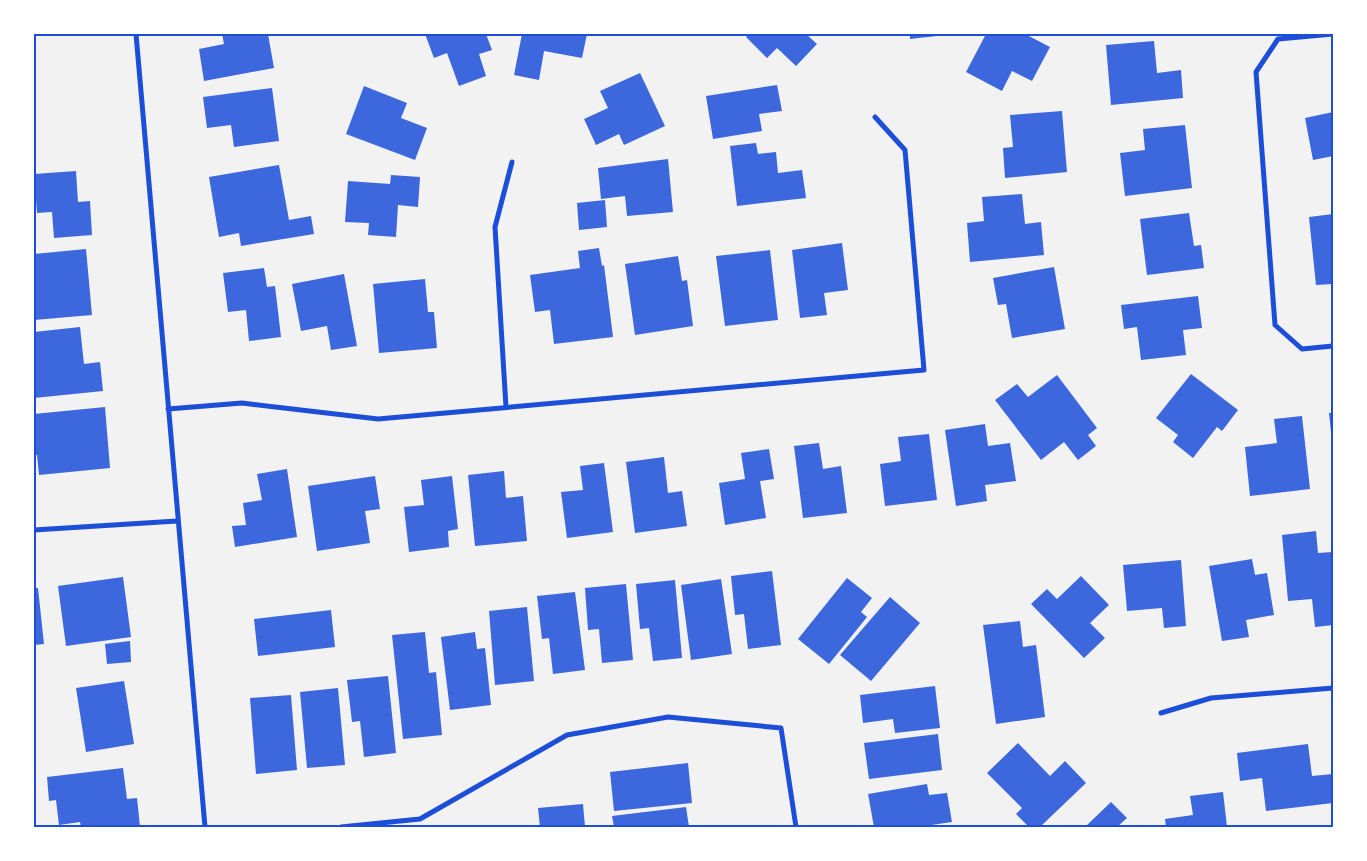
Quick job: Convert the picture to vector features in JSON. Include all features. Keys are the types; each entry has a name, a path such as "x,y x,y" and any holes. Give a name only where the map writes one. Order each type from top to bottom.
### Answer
{"street":[{"path":"136,34 205,827"},
{"path":"1333,34 1278,39 1256,72 1275,325 1302,349 1333,346"},
{"path":"168,410 242,403 378,419 924,370 905,150 875,117"},
{"path":"506,407 495,227 512,162"},
{"path":"34,530 177,521"},
{"path":"1161,714 1211,698 1333,688"},
{"path":"340,827 420,819 567,735 668,717 781,728 796,827"}],"building":[{"path":"222,34 268,34 274,68 204,81 199,49 224,44"},
{"path":"425,34 486,34 492,50 479,54 486,76 459,86 447,53 434,58"},
{"path":"522,34 587,34 582,58 544,51 539,80 514,75"},
{"path":"749,34 806,34 817,44 796,66 777,48 767,58 746,37"},
{"path":"910,34 937,34 937,36 910,39"},
{"path":"986,34 1025,34 1050,47 1032,81 1012,71 1002,91 966,72"},
{"path":"1154,41 1157,73 1181,70 1183,98 1111,105 1106,45"},
{"path":"640,73 665,126 624,145 619,134 596,145 584,119 608,108 600,91"},
{"path":"777,85 782,111 759,114 762,131 713,139 706,96"},
{"path":"364,86 407,103 401,118 427,128 415,160 346,134"},
{"path":"272,88 279,141 234,147 231,125 207,128 203,97"},
{"path":"1062,111 1067,172 1005,178 1003,148 1013,147 1010,115"},
{"path":"1333,112 1333,156 1313,160 1305,118"},
{"path":"1185,125 1192,188 1125,196 1120,153 1145,150 1143,129"},
{"path":"756,143 758,154 776,152 778,173 802,170 806,198 737,206 730,146"},
{"path":"668,159 673,212 627,216 625,196 601,199 598,168"},
{"path":"279,165 289,220 311,216 314,234 241,246 239,233 219,237 209,177"},
{"path":"76,171 78,202 90,201 92,235 54,238 52,212 37,213 34,174"},
{"path":"391,175 420,177 418,207 398,205 396,237 368,235 369,223 345,222 348,181 390,184"},
{"path":"1022,194 1025,224 1041,222 1044,255 970,262 967,223 984,221 982,197"},
{"path":"605,200 607,227 579,230 577,203"},
{"path":"1189,213 1194,246 1201,245 1204,268 1147,275 1140,219"},
{"path":"1333,214 1333,284 1316,285 1309,217"},
{"path":"842,243 848,290 824,293 827,315 800,318 792,250"},
{"path":"599,248 602,266 604,265 613,337 554,344 550,310 535,312 530,275 580,268 578,251"},
{"path":"86,249 92,315 34,320 34,254"},
{"path":"770,250 778,320 725,326 716,256"},
{"path":"678,256 682,281 687,280 693,326 635,335 625,264"},
{"path":"1054,267 1065,329 1012,338 1006,304 998,305 993,278"},
{"path":"264,268 267,287 275,286 281,337 249,341 246,310 228,312 223,273"},
{"path":"344,274 357,346 331,350 327,326 301,331 292,284"},
{"path":"425,279 428,312 434,312 437,348 379,353 373,284"},
{"path":"1198,296 1202,328 1183,330 1186,355 1141,360 1137,327 1124,329 1121,305"},
{"path":"80,327 84,364 100,362 103,391 34,398 34,332"},
{"path":"1191,374 1238,410 1222,431 1217,427 1193,458 1173,442 1178,435 1156,418"},
{"path":"1057,375 1097,428 1088,435 1096,446 1078,460 1064,442 1041,460 995,400 1017,384 1028,397"},
{"path":"105,407 110,468 39,475 37,455 34,455 34,414"},
{"path":"1329,413 1333,413 1333,441 1332,441"},
{"path":"1302,416 1310,489 1250,496 1245,447 1277,443 1274,419"},
{"path":"985,424 988,446 1010,443 1016,481 985,485 987,501 956,506 945,430"},
{"path":"929,434 937,500 885,506 880,464 901,461 898,437"},
{"path":"819,443 823,469 841,466 847,513 803,518 794,446"},
{"path":"769,449 774,479 760,481 766,518 725,525 719,483 745,479 741,453"},
{"path":"664,457 668,493 682,491 687,526 635,533 626,462"},
{"path":"604,463 613,532 567,538 561,492 583,490 580,466"},
{"path":"287,469 297,537 235,547 232,526 246,525 243,503 262,500 257,474"},
{"path":"504,471 506,498 523,496 527,541 475,546 468,475"},
{"path":"375,476 380,509 365,511 370,543 317,551 308,486"},
{"path":"452,476 458,529 448,531 449,547 409,552 404,507 424,505 421,480"},
{"path":"1316,531 1318,553 1333,552 1333,625 1315,627 1312,599 1288,601 1282,535"},
{"path":"1252,559 1255,575 1267,573 1274,615 1246,620 1249,637 1222,641 1209,566"},
{"path":"1181,560 1186,626 1164,628 1162,608 1127,611 1123,565"},
{"path":"772,571 781,645 748,649 744,614 735,615 731,576"},
{"path":"1081,576 1109,605 1090,623 1105,638 1084,658 1031,604 1047,589 1057,599"},
{"path":"123,577 131,637 66,646 58,586"},
{"path":"847,578 872,598 861,612 867,617 829,664 798,639"},
{"path":"721,579 732,654 691,660 681,585"},
{"path":"675,580 682,658 653,661 649,628 640,629 636,584"},
{"path":"626,584 633,660 602,663 599,629 588,630 585,588"},
{"path":"34,588 38,588 44,644 34,645"},
{"path":"575,592 585,670 553,674 549,638 542,639 537,596"},
{"path":"890,597 920,623 871,681 840,655"},
{"path":"527,607 534,681 495,685 489,611"},
{"path":"331,610 335,647 258,656 254,619"},
{"path":"1020,621 1023,647 1036,645 1045,717 996,724 983,625"},
{"path":"425,632 429,673 436,672 442,735 403,739 392,635"},
{"path":"475,632 477,649 485,648 491,705 450,710 441,637"},
{"path":"130,641 131,662 107,664 105,644"},
{"path":"388,676 396,753 364,757 360,721 352,722 347,680"},
{"path":"124,681 134,744 86,752 76,688"},
{"path":"935,686 940,728 895,733 893,719 863,723 860,695"},
{"path":"338,688 345,765 307,768 300,692"},
{"path":"291,695 297,770 256,774 250,698"},
{"path":"938,734 942,770 869,779 864,743"},
{"path":"1018,743 1050,776 1065,761 1086,783 1040,827 1029,827 1016,814 1022,808 987,773"},
{"path":"1308,744 1312,776 1333,774 1333,803 1266,811 1262,778 1240,781 1237,753"},
{"path":"688,763 692,803 614,811 610,772"},
{"path":"123,768 127,799 137,798 140,827 81,827 80,822 59,825 56,800 49,801 47,777"},
{"path":"927,784 929,795 947,793 952,822 918,827 874,827 868,794"},
{"path":"1223,792 1227,827 1166,827 1165,819 1193,815 1190,796"},
{"path":"1111,802 1127,818 1117,827 1085,827"},
{"path":"583,804 585,827 540,827 538,808"},
{"path":"686,807 689,827 614,827 612,816"}]}
